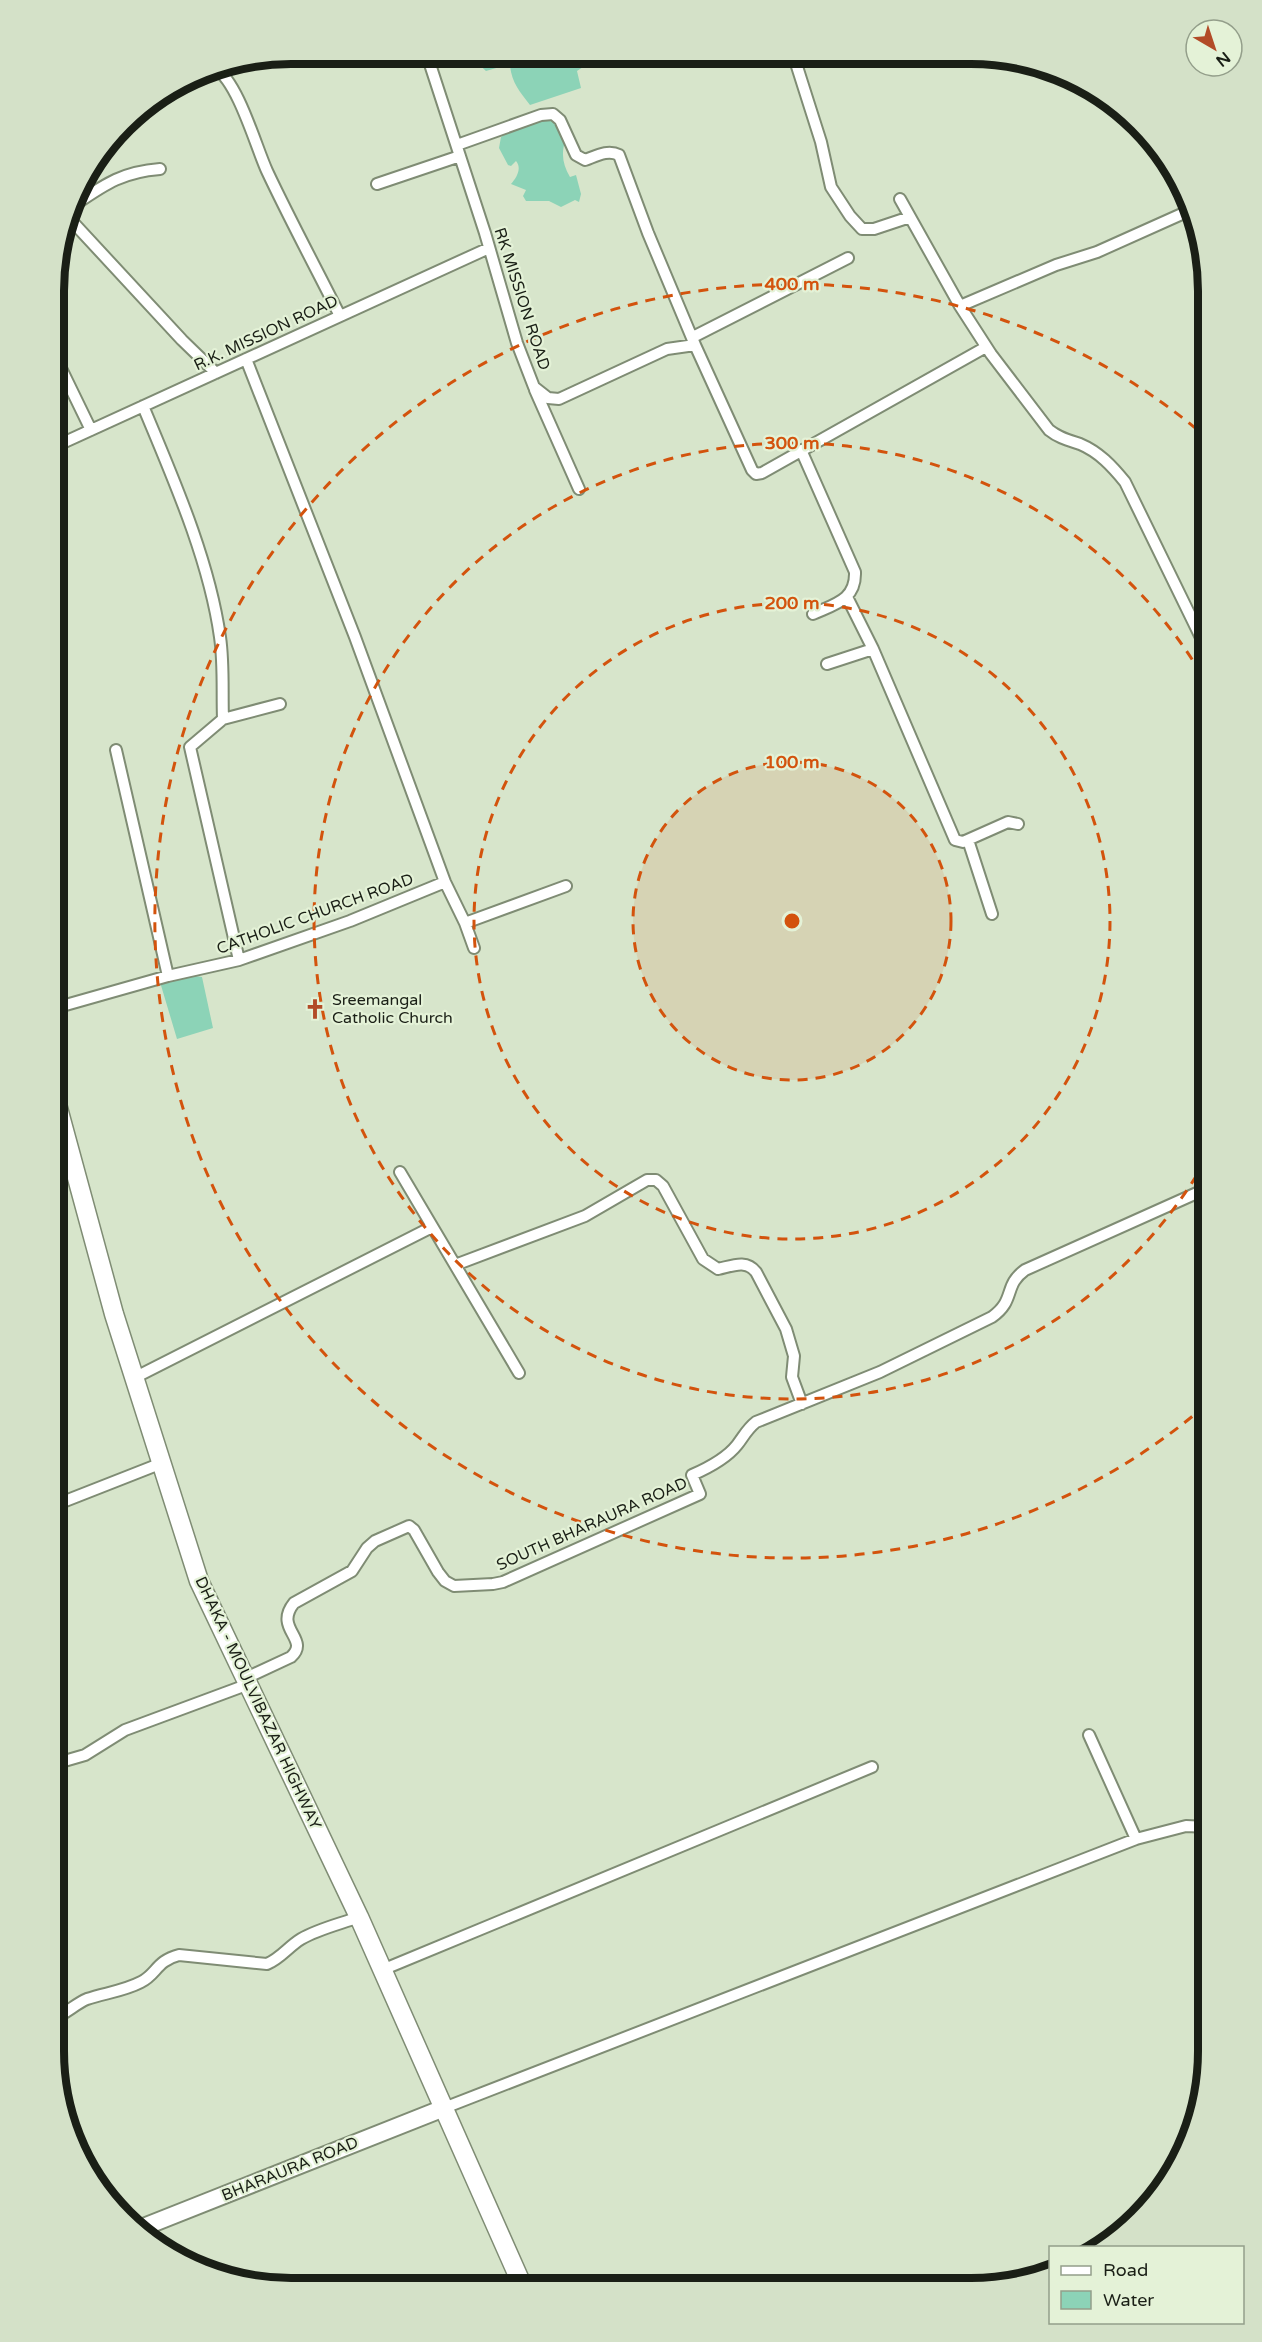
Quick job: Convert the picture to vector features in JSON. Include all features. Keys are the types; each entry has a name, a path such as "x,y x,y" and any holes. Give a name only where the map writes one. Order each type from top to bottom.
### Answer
{"highway":[{"name":"DHAKA - MOULVIBAZAR HIGHWAY","path":"64,1130 114,1314 199,1581 359,1917 519,2278"}],"main road":[{"name":"BHARAURA ROAD","path":"147,2226 444,2108"}],"street":[{"name":"RK MISSION ROAD","path":"430,64 517,343 534,387 548,398 559,399 667,349 694,341"},
{"path":"796,64 821,142 831,187 850,216 862,229 874,229 910,217"},
{"path":"224,75 242,109 266,169 340,316"},
{"path":"377,184 541,115 554,114 560,120 576,155 585,160 606,152 616,152 694,341 752,470 756,474 762,473 986,347"},
{"path":"84,199 124,175 160,169"},
{"path":"900,199 960,306 986,347 1049,430 1059,438 1081,445 1106,460 1125,482 1198,632"},
{"path":"960,306 1056,265 1097,252 1183,213"},
{"path":"75,224 182,340 216,373"},
{"name":"R.K. MISSION ROAD","path":"64,442 489,248"},
{"path":"694,341 848,258"},
{"path":"246,359 355,637 445,882 465,923 474,948"},
{"path":"64,374 91,430"},
{"path":"534,387 579,489"},
{"path":"143,406 172,474 203,562 220,637 223,720"},
{"path":"801,450 855,572 855,585 847,597 813,614"},
{"path":"847,597 873,649 955,840 963,842 1008,822 1018,824"},
{"path":"827,664 873,649"},
{"path":"239,960 190,747 223,720 280,704"},
{"path":"116,750 168,976"},
{"path":"968,840 992,914"},
{"name":"CATHOLIC CHURCH ROAD","path":"64,1005 168,976 239,960 350,921 445,882"},
{"path":"465,923 566,886"},
{"path":"400,1172 519,1373"},
{"path":"455,1265 585,1216 647,1180 656,1180 663,1185 703,1259 718,1269 742,1263 752,1266 756,1272 786,1329 794,1356 792,1377 802,1404"},
{"name":"SOUTH BHARAURA ROAD","path":"247,1681 291,1658 296,1653 298,1646 286,1618 294,1603 343,1578 352,1571 366,1548 375,1541 409,1526 414,1530 438,1572 454,1586 503,1582 700,1494 692,1475 710,1467 729,1453 748,1428 756,1422 880,1372 992,1317 1008,1302 1011,1285 1016,1276 1025,1270 1198,1192"},
{"path":"134,1378 432,1227"},
{"path":"64,1501 162,1463"},
{"path":"64,1761 85,1755 124,1730 247,1681"},
{"path":"1089,1735 1136,1839"},
{"path":"382,1970 872,1767"},
{"path":"444,2108 1136,1839 1186,1826 1198,1827"},
{"path":"64,2012 85,2000 144,1981 160,1963 168,1958 179,1955 267,1964 279,1958 291,1945 304,1937 359,1917"}],"water":[{"path":"478,64 506,64 503,66 486,71"},
{"path":"513,64 582,64 583,67 577,71 581,88 530,105 515,82 510,66"},
{"path":"542,118 554,119 565,141 564,164 570,177 576,175 581,194 579,202 575,200 561,207 549,201 526,201 523,196 526,190 511,184 519,167 516,161 511,166 508,165 499,148 501,137"},
{"path":"189,975 202,977 213,1028 177,1039 160,982"}],"place":[{"name":"Sreemangal Catholic Church","path":"315,1009"}]}
